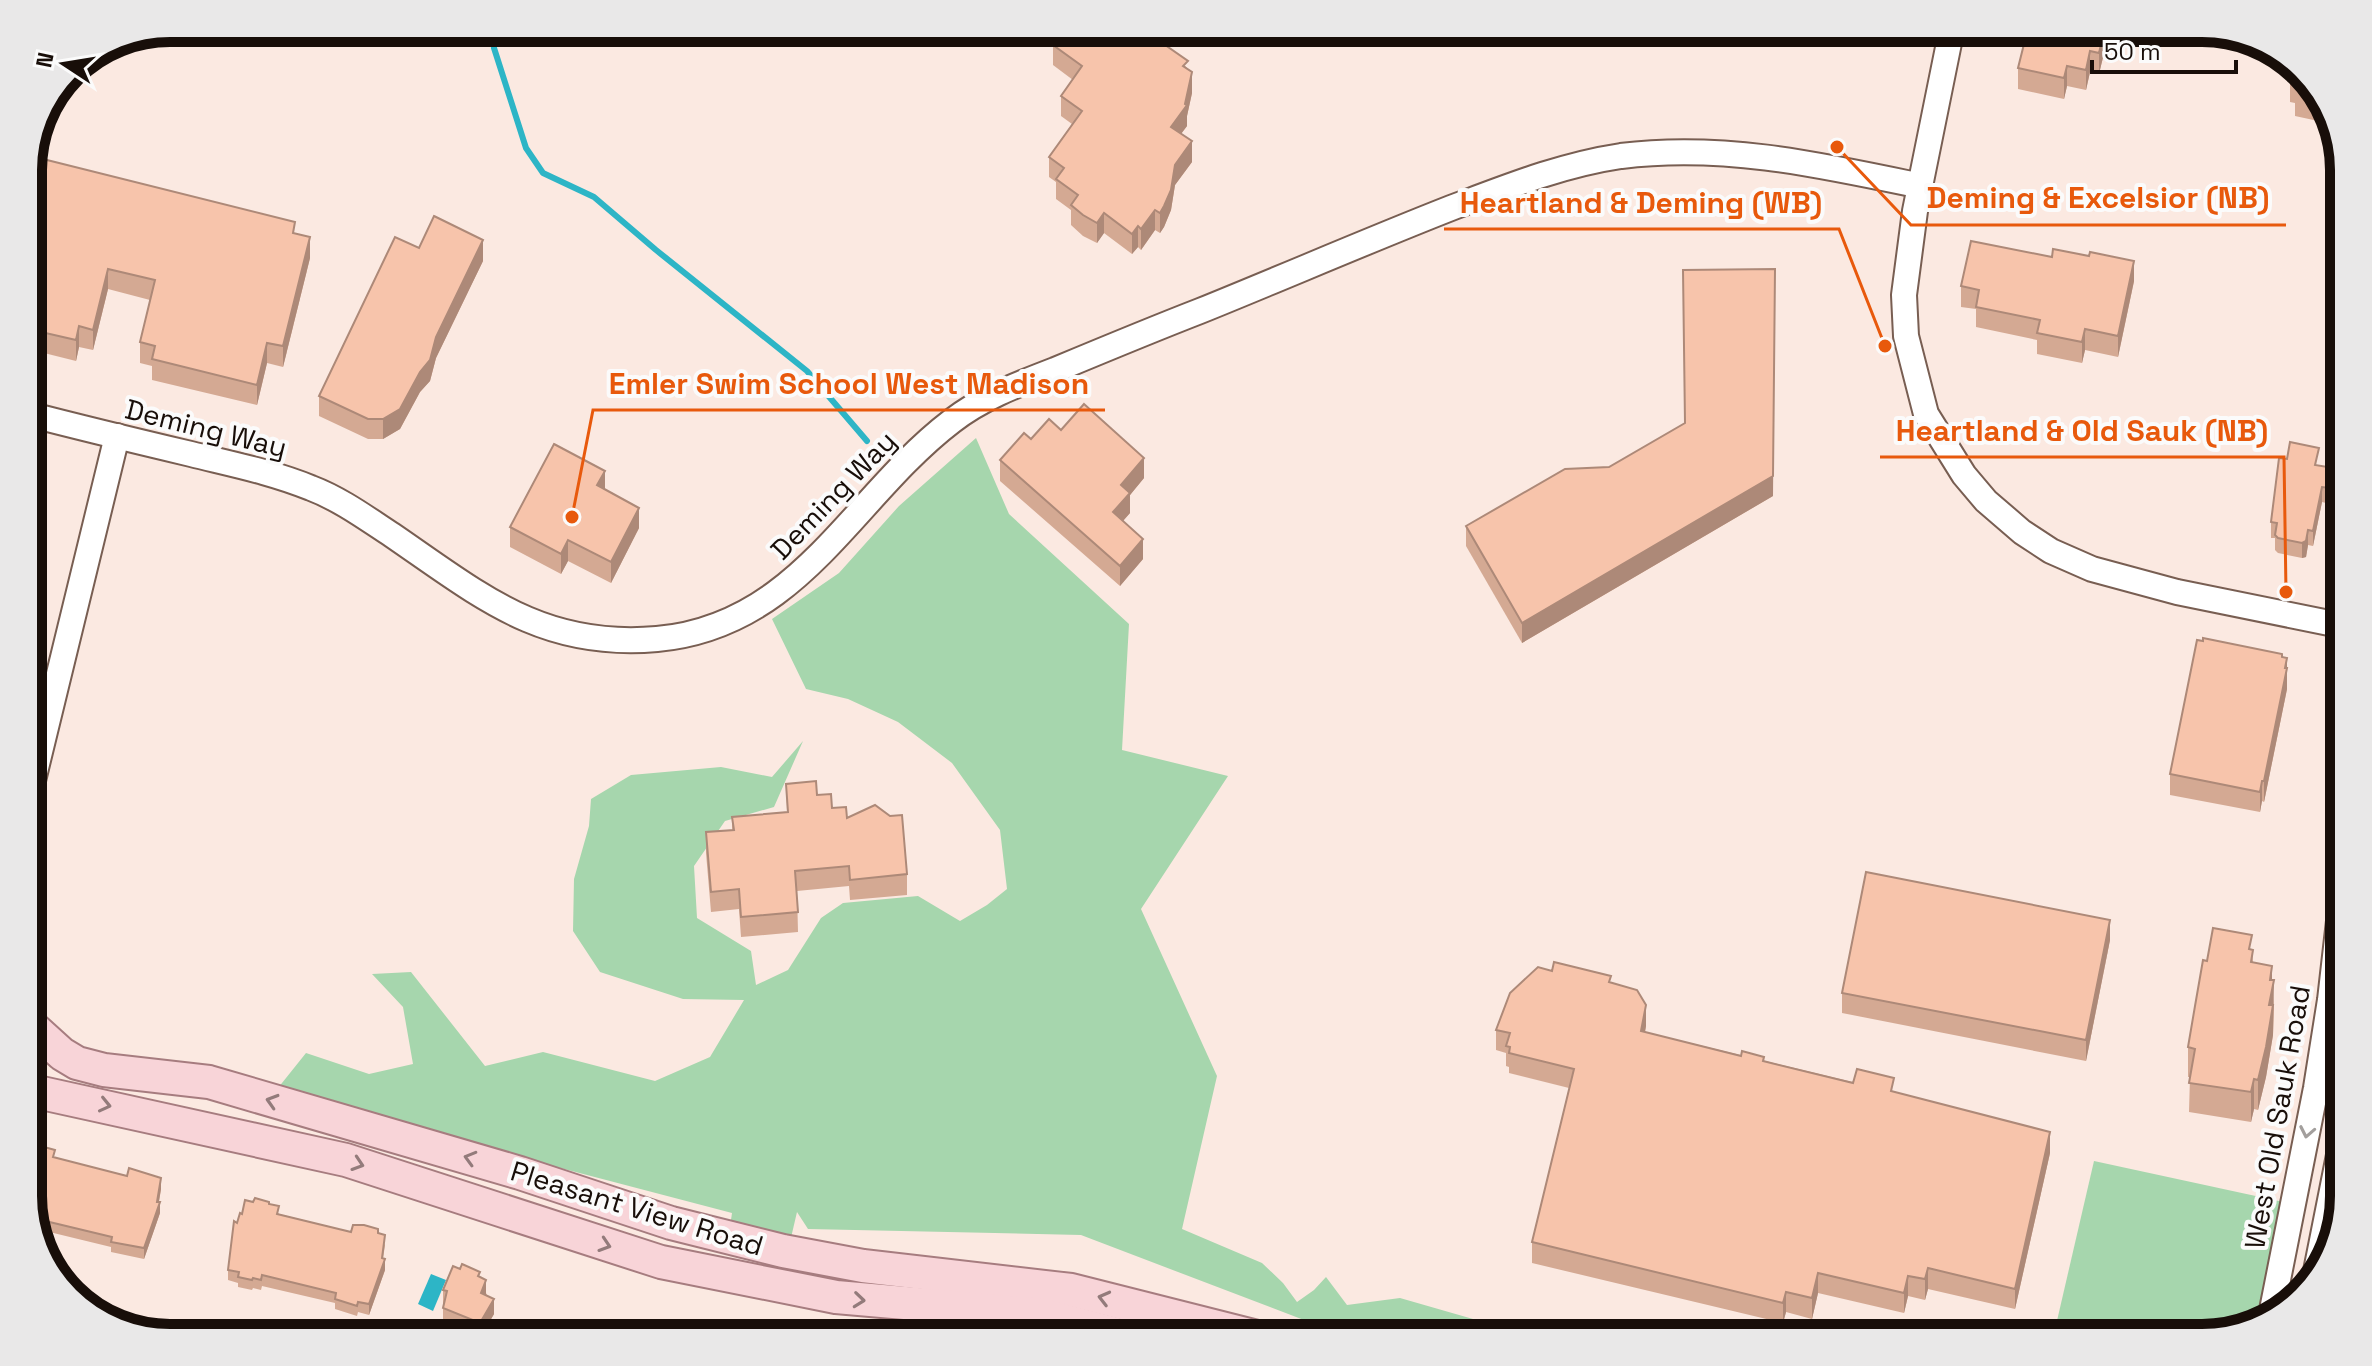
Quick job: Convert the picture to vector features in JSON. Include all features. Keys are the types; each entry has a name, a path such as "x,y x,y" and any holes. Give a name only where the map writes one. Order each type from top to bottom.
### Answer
{"main road":[{"name":"Pleasant View Road","path":"42,1036 77,1063 104,1070 209,1082 520,1173 671,1223 783,1251 863,1266 1071,1290 1206,1324"},
{"name":"Pleasant View Road","path":"42,1093 346,1160 661,1262 836,1297 1043,1315 1078,1324"}],"street":[{"path":"1949,42 1907,256 1904,295 1906,336 1926,414 1964,475 1986,501 2022,532 2092,569 2177,592 2330,623"},
{"name":"Deming Way","path":"42,417 281,477 331,496 478,595 532,623 558,632 596,639 680,636 735,617 791,583 922,446 974,405 1276,279 1532,177 1621,156 1707,152 1787,159 1921,186"},
{"path":"42,744 117,436"},
{"name":"West Old Sauk Road","path":"2274,1302 2330,1030"},
{"path":"2322,1238 2330,1202"}],"green space":[{"path":"976,438 1009,514 1129,624 1122,750 1228,776 1141,909 1217,1076 1182,1229 1262,1263 1297,1302 1326,1277 1347,1305 1400,1298 1490,1324 1314,1324 1081,1235 808,1229 797,1212 790,1242 730,1227 732,1213 274,1093 306,1053 369,1074 413,1064 403,1007 372,974 411,972 485,1066 543,1052 655,1081 710,1057 744,1000 683,999 600,972 573,931 574,879 589,826 591,799 631,775 721,767 772,777 803,741 774,807 725,821 694,866 697,918 751,951 756,985 788,970 821,918 843,903 918,896 960,921 1007,889 1000,830 952,763 898,722 848,699 806,689 772,619 839,573 899,506"},
{"path":"2094,1161 2293,1204 2274,1302 2266,1307 2219,1323 2056,1324"}],"water":[{"path":"431,1274 446,1280 433,1311 418,1304"}],"building":[{"path":"1055,42 1161,42 1188,61 1183,66 1192,72 1187,105 1171,127 1192,141 1175,165 1171,190 1160,213 1155,210 1141,229 1138,226 1132,234 1104,213 1097,223 1083,215 1071,205 1078,195 1056,179 1064,168 1049,157 1082,111 1061,96 1082,66 1053,45"},
{"path":"2024,42 2102,42 2099,53 2090,51 2086,70 2067,66 2064,78 2018,68"},
{"path":"42,159 295,222 293,233 310,237 283,346 267,343 257,385 152,359 155,346 140,342 155,280 108,269 93,330 79,326 76,340 42,332"},
{"path":"434,216 483,240 436,337 430,360 400,409 383,419 368,419 319,396 395,237 419,248"},
{"path":"1971,241 2052,257 2053,249 2089,256 2090,252 2134,261 2118,336 2085,329 2082,342 2037,333 2040,320 1976,307 1979,290 1961,286"},
{"path":"1775,269 1773,476 1522,623 1466,526 1565,469 1609,467 1685,423 1683,270"},
{"path":"1084,404 1144,458 1121,485 1130,493 1113,512 1143,539 1120,566 1000,460 1024,433 1031,439 1049,419 1061,430"},
{"path":"2290,442 2319,448 2315,465 2330,467 2330,488 2322,487 2313,531 2308,530 2306,541 2302,543 2278,538 2275,535 2277,523 2271,522 2279,458 2287,459"},
{"path":"554,444 605,471 597,485 639,508 611,562 568,540 561,554 510,527"},
{"path":"2203,638 2282,654 2287,658 2260,792 2170,774 2197,640 2203,641"},
{"path":"816,781 817,795 831,794 832,808 846,807 847,818 875,805 890,816 902,815 907,874 850,880 849,866 795,871 798,912 741,917 739,889 711,892 706,832 734,830 732,817 788,812 786,784"},
{"path":"1866,872 2110,920 2086,1040 1842,993"},
{"path":"2213,928 2252,935 2249,949 2253,950 2251,962 2272,966 2270,980 2274,980 2269,1005 2273,1005 2266,1047 2258,1080 2254,1079 2251,1092 2189,1083 2195,1049 2188,1047 2203,960 2207,961"},
{"path":"1554,962 1611,976 1609,982 1637,990 1646,1005 1641,1031 1741,1056 1742,1051 1764,1057 1763,1061 1853,1083 1857,1069 1894,1078 1891,1091 2050,1132 2015,1289 1928,1268 1925,1279 1908,1276 1904,1293 1818,1273 1812,1298 1786,1292 1783,1303 1532,1242 1574,1069 1509,1053 1510,1047 1506,1046 1510,1033 1496,1030 1510,993 1538,967 1552,971"},
{"path":"42,1145 55,1150 53,1157 127,1176 129,1168 161,1178 157,1202 160,1202 144,1248 111,1242 112,1237 44,1221"},
{"path":"255,1198 279,1206 277,1214 351,1232 353,1225 364,1225 378,1229 378,1233 385,1235 382,1258 385,1259 369,1304 358,1302 357,1306 335,1299 336,1293 262,1275 261,1280 252,1280 238,1277 239,1272 228,1270 234,1221 237,1223 242,1214 245,1200 253,1202"},
{"path":"462,1264 480,1272 478,1276 486,1280 481,1293 494,1299 480,1323 443,1308 447,1291 443,1290 453,1266 460,1269"}],"waterway":[{"path":"494,42 526,148 543,173 594,197 807,371 867,441"}],"place":[{"name":"Deming & Excelsior (NB)","path":"1837,147"},
{"name":"Heartland & Deming (WB)","path":"1885,346"},
{"name":"Emler Swim School West Madison","path":"572,517"},
{"name":"Heartland & Old Sauk (NB)","path":"2286,592"}]}
